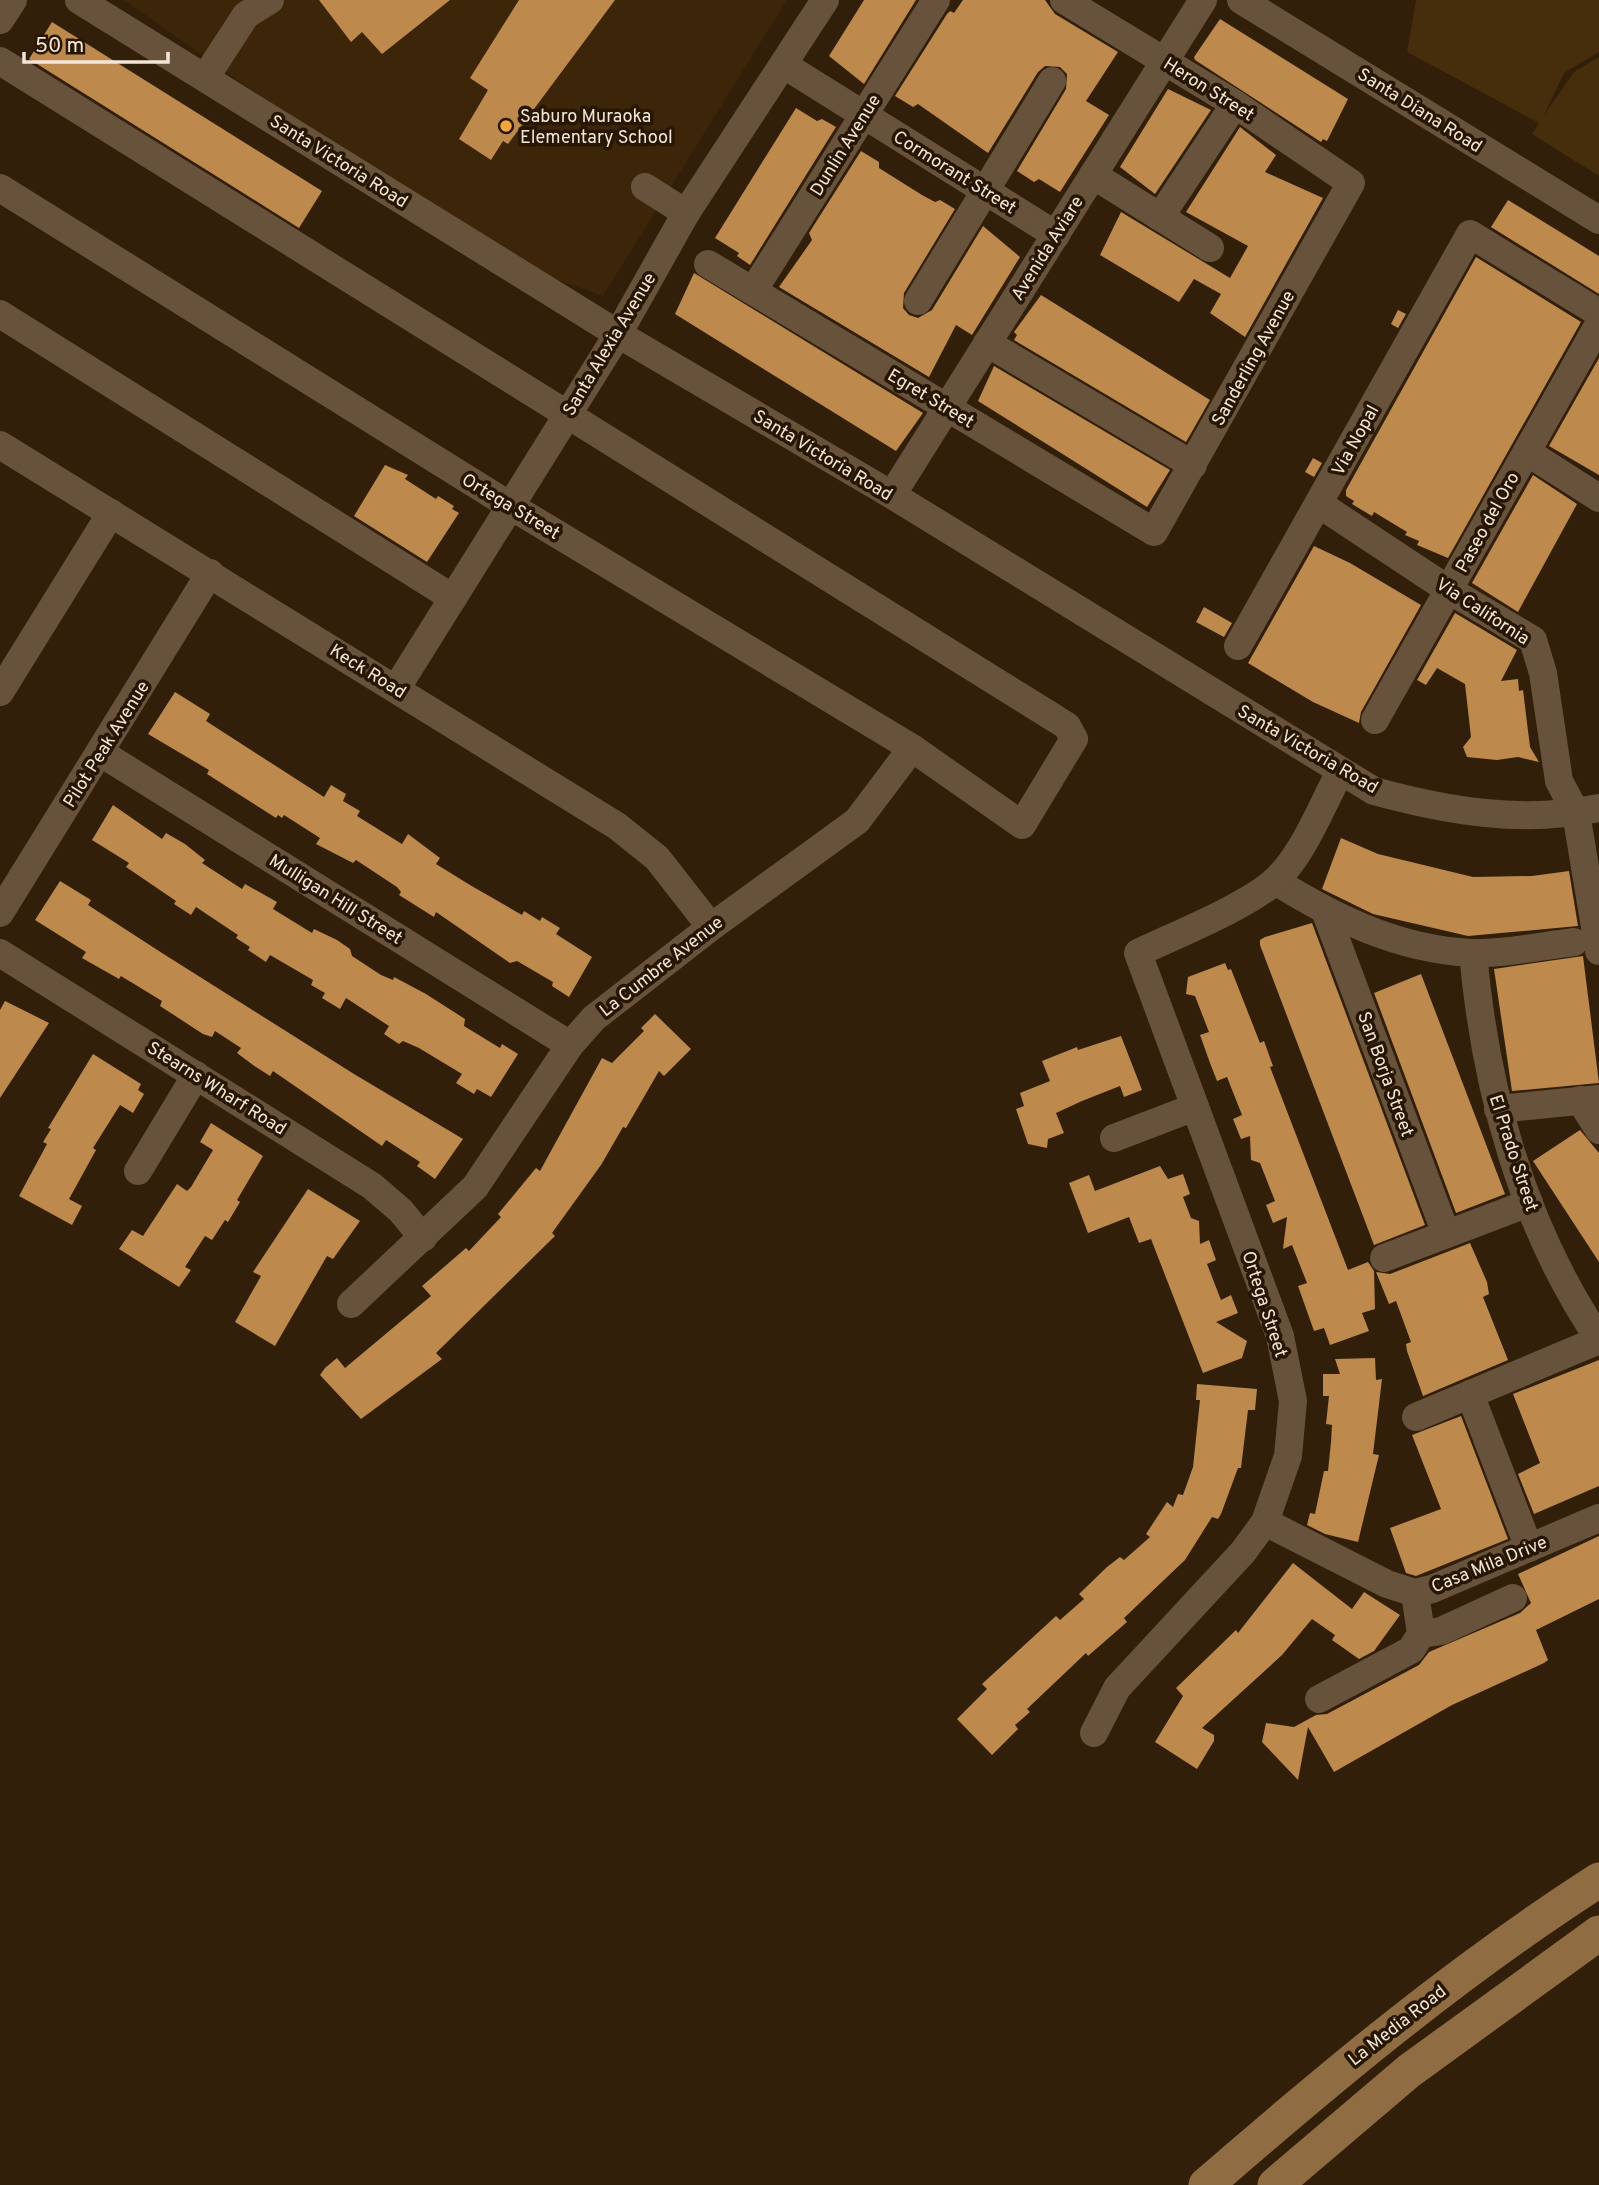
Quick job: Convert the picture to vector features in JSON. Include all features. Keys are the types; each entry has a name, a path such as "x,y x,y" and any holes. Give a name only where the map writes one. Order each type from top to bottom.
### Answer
{"main road":[{"name":"La Media Road","path":"1206,2185 1355,2056 1489,1954 1599,1880"},
{"path":"1275,2185 1409,2071 1599,1933"}],"street":[{"path":"0,20 13,0"},
{"name":"Santa Victoria Road","path":"79,0 618,334 892,495 1374,791 1438,809 1487,815 1587,811"},
{"path":"205,78 246,15 270,0"},
{"name":"Santa Alexia Avenue","path":"396,689 618,334 686,213 824,0"},
{"name":"Dunlin Avenue","path":"753,291 936,0"},
{"name":"Heron Street","path":"1064,0 1235,104 1350,183"},
{"name":"Avenida Aviare","path":"892,495 1203,0"},
{"name":"Santa Diana Road","path":"1241,0 1599,220"},
{"path":"0,61 568,413"},
{"name":"Cormorant Street","path":"784,65 1056,235"},
{"path":"918,301 1052,82"},
{"path":"1160,217 1235,104"},
{"path":"1093,175 1210,248"},
{"name":"Sanderling Avenue","path":"1153,532 1350,183"},
{"path":"645,187 686,213"},
{"name":"Ortega Street","path":"0,188 509,505 912,748 1022,825 1074,739 1067,726 568,413"},
{"name":"Via Nopal","path":"1238,646 1470,234 1599,313"},
{"name":"Egret Street","path":"708,264 1153,532"},
{"path":"0,314 453,598"},
{"name":"Paseo del Oro","path":"1375,720 1599,324"},
{"path":"987,343 1193,465"},
{"path":"1527,452 1599,498"},
{"name":"Keck Road","path":"3,454 111,513 211,573 639,842 672,876 711,927"},
{"name":"Via California","path":"1319,504 1449,590 1533,640 1543,673 1559,781 1587,811 1587,947"},
{"path":"0,692 111,513"},
{"name":"Pilot Peak Avenue","path":"0,913 211,573"},
{"name":"La Cumbre Avenue","path":"351,1304 423,1238 489,1170 570,1045 623,993 856,821 912,748"},
{"name":"Mulligan Hill Street","path":"101,753 570,1045"},
{"path":"1340,772 1301,844 1275,881 1326,913 1373,934 1428,947 1473,953 1587,947"},
{"name":"Ortega Street","path":"1094,1733 1117,1688 1243,1552 1265,1522 1289,1456 1293,1401 1280,1336 1138,953 1236,905 1275,881"},
{"name":"San Borja Street","path":"1326,913 1446,1234"},
{"name":"Stearns Wharf Road","path":"0,953 372,1186 401,1212 423,1238"},
{"name":"El Prado Street","path":"1473,953 1479,1020 1498,1109 1529,1203 1555,1268 1599,1339"},
{"path":"138,1171 197,1075"},
{"path":"1498,1109 1589,1100 1599,1130"},
{"path":"1114,1138 1195,1107"},
{"path":"1384,1258 1529,1203"},
{"path":"1416,1417 1599,1339"},
{"path":"1470,1394 1529,1548"},
{"name":"Casa Mila Drive","path":"1265,1522 1387,1584 1415,1593 1599,1518"},
{"path":"1319,1699 1410,1650 1421,1634 1415,1593"},
{"path":"1421,1634 1441,1631 1513,1598"}],"shaded area":[{"name":"Saburo Muraoka Elementary School","path":"124,0 787,0 603,296 483,253"},
{"path":"1416,0 1599,0 1599,52 1564,73 1544,115 1574,72 1599,57 1599,176 1532,134 1539,123 1407,52"}],"building":[{"path":"319,0 450,0 382,54 362,32 351,42"},
{"path":"519,0 615,0 508,144 503,141 491,160 459,139 488,90 470,78"},
{"path":"864,0 916,0 864,84 829,56"},
{"path":"963,0 1045,0 1055,14 1118,52 1086,101 1109,115 1060,192 1039,179 1034,182 1017,171 1066,89 1067,74 1060,67 1045,66 1038,72 988,153 918,104 913,107 895,96 947,14 950,11 954,13"},
{"path":"1220,19 1348,99 1327,141 1323,139 1321,142 1195,60 1194,57"},
{"path":"52,22 322,191 299,228 29,59"},
{"path":"1168,89 1211,110 1155,194 1120,167"},
{"path":"796,108 817,121 822,119 836,127 750,265 737,256 739,253 715,238"},
{"path":"1240,127 1276,155 1265,172 1323,198 1245,337 1210,313 1221,294 1194,279 1179,302 1100,255 1121,212 1230,278 1248,246 1186,212"},
{"path":"861,151 879,162 879,168 922,195 935,202 940,200 955,209 904,293 903,308 909,315 918,318 932,310 983,226 1020,257 972,335 956,325 929,377 779,287 812,240 809,233"},
{"path":"1508,200 1599,256 1599,294 1491,227"},
{"path":"1476,257 1581,322 1448,558 1417,545 1419,541 1405,535 1407,532 1374,512 1372,516 1352,504 1354,501 1346,496 1346,490"},
{"path":"694,273 923,413 896,451 675,314"},
{"path":"1041,295 1210,400 1186,442 1014,340 1017,335 1014,332"},
{"path":"1398,310 1406,314 1398,328 1391,324"},
{"path":"1599,358 1599,475 1549,446"},
{"path":"994,366 1170,470 1147,507 978,401"},
{"path":"1313,458 1322,463 1314,477 1305,472"},
{"path":"385,465 408,475 405,479 436,499 438,496 454,506 452,509 459,513 427,562 354,516"},
{"path":"1533,475 1577,504 1518,612 1472,583"},
{"path":"1314,546 1350,563 1421,605 1361,712 1359,723 1313,702 1248,663"},
{"path":"1204,607 1232,623 1224,637 1196,622"},
{"path":"1455,613 1517,650 1501,681 1518,679 1519,691 1523,690 1530,747 1539,762 1518,757 1497,760 1467,757 1463,747 1471,737 1465,684 1437,668 1426,685 1417,680"},
{"path":"175,692 210,714 206,721 324,797 331,785 346,794 343,801 360,811 357,816 402,844 408,834 440,858 436,864 522,915 524,911 540,921 542,917 560,928 556,934 592,957 569,997 552,986 553,982 517,961 510,963 436,912 434,917 399,895 401,892 397,887 356,860 353,863 316,844 320,838 284,815 282,818 278,815 276,818 207,774 209,770 148,734"},
{"path":"113,805 162,839 166,833 185,844 205,860 202,863 242,889 245,884 277,902 273,909 312,933 314,929 337,940 350,949 352,956 381,975 393,980 394,977 426,994 465,1019 464,1026 500,1048 502,1044 518,1054 491,1097 477,1089 474,1094 456,1083 462,1074 419,1048 403,1041 399,1044 384,1034 389,1026 346,998 340,1009 322,998 325,993 311,985 313,980 270,955 266,962 248,950 250,947 236,938 238,935 196,907 191,915 174,904 176,901 126,867 129,863 92,840"},
{"path":"1341,838 1378,854 1473,877 1532,876 1569,871 1578,926 1468,936 1373,914 1322,889"},
{"path":"60,881 91,900 88,905 162,953 463,1139 435,1179 417,1166 420,1162 386,1140 382,1146 273,1071 270,1076 253,1065 237,1053 241,1048 215,1031 212,1037 203,1034 160,1006 162,1001 121,976 119,979 82,958 86,952 35,920"},
{"path":"1312,923 1425,1225 1374,1245 1260,945 1260,940 1265,937"},
{"path":"1583,956 1599,1083 1512,1091 1494,969"},
{"path":"1225,963 1228,970 1231,969 1260,1043 1264,1041 1273,1066 1270,1067 1348,1270 1368,1262 1374,1271 1375,1309 1362,1313 1369,1331 1330,1345 1324,1328 1314,1331 1298,1286 1307,1283 1292,1245 1283,1249 1287,1217 1273,1223 1266,1205 1275,1201 1260,1163 1251,1160 1250,1136 1241,1139 1233,1119 1242,1115 1227,1077 1217,1081 1200,1035 1209,1032 1195,996 1186,994 1188,977"},
{"path":"1421,974 1505,1194 1456,1213 1374,993"},
{"path":"5,1001 49,1023 0,1098 0,1010"},
{"path":"655,1014 691,1049 664,1076 659,1071 626,1128 623,1127 601,1165 552,1233 555,1236 436,1353 442,1359 361,1419 320,1375 325,1368 337,1358 345,1368 431,1296 422,1286 466,1248 469,1251 501,1217 498,1214 536,1168 540,1171 602,1058 612,1063 644,1031 641,1028"},
{"path":"1121,1036 1142,1090 1124,1097 1120,1086 1056,1113 1064,1133 1048,1139 1047,1148 1028,1144 1016,1109 1024,1106 1020,1093 1050,1081 1042,1061 1077,1047 1078,1050"},
{"path":"93,1054 141,1084 138,1090 144,1094 133,1113 120,1105 93,1148 96,1150 69,1199 82,1206 72,1225 19,1196 47,1144 43,1142 51,1129 48,1128"},
{"path":"211,1123 263,1156 237,1200 240,1202 228,1222 225,1220 212,1240 205,1236 185,1267 191,1270 179,1287 119,1249 132,1230 143,1236 177,1184 187,1191 191,1187 213,1150 200,1142"},
{"path":"1580,1130 1599,1153 1599,1262 1533,1161"},
{"path":"1160,1166 1168,1179 1183,1174 1190,1194 1183,1197 1191,1218 1199,1221 1200,1244 1209,1240 1216,1260 1207,1264 1221,1300 1231,1295 1238,1313 1216,1322 1247,1341 1242,1358 1203,1373 1151,1239 1139,1243 1129,1217 1088,1233 1069,1183 1089,1175 1095,1191"},
{"path":"308,1189 360,1221 333,1259 327,1256 275,1346 235,1322 261,1276 253,1272"},
{"path":"1470,1243 1487,1282 1489,1294 1483,1297 1508,1360 1423,1396 1407,1351 1406,1344 1411,1342 1396,1301 1389,1304 1376,1272 1390,1274"},
{"path":"1375,1358 1376,1380 1382,1379 1373,1454 1379,1455 1358,1542 1325,1534 1307,1525 1310,1513 1315,1514 1324,1471 1328,1471 1332,1425 1326,1424 1329,1396 1323,1396 1323,1374 1340,1374 1335,1359"},
{"path":"1599,1360 1599,1486 1534,1514 1518,1474 1540,1463 1513,1394"},
{"path":"1197,1384 1257,1389 1255,1410 1248,1410 1241,1468 1238,1468 1221,1514 1218,1519 1212,1517 1185,1560 1124,1618 1127,1622 1088,1656 1086,1653 1027,1709 1030,1712 1015,1725 1018,1729 992,1755 957,1719 987,1689 982,1684 1056,1616 1060,1620 1084,1599 1079,1594 1107,1567 1120,1557 1124,1560 1150,1537 1146,1534 1167,1502 1173,1507 1178,1494 1183,1495 1193,1467 1200,1400 1196,1400"},
{"path":"1461,1416 1508,1539 1416,1576 1406,1573 1390,1528 1441,1509 1412,1435"},
{"path":"1599,1536 1599,1599 1536,1630 1548,1660 1544,1663 1452,1705 1334,1772 1308,1727 1298,1780 1262,1742 1266,1723 1294,1727 1316,1715 1327,1714 1419,1665 1429,1652 1520,1613 1531,1603 1518,1574"},
{"path":"1293,1563 1352,1609 1364,1592 1400,1615 1374,1651 1359,1659 1332,1640 1335,1635 1312,1619 1282,1655 1202,1728 1214,1735 1214,1741 1197,1769 1155,1742 1183,1696 1176,1688 1236,1630 1238,1633"}],"place":[{"name":"Saburo Muraoka Elementary School","path":"506,126"}]}
